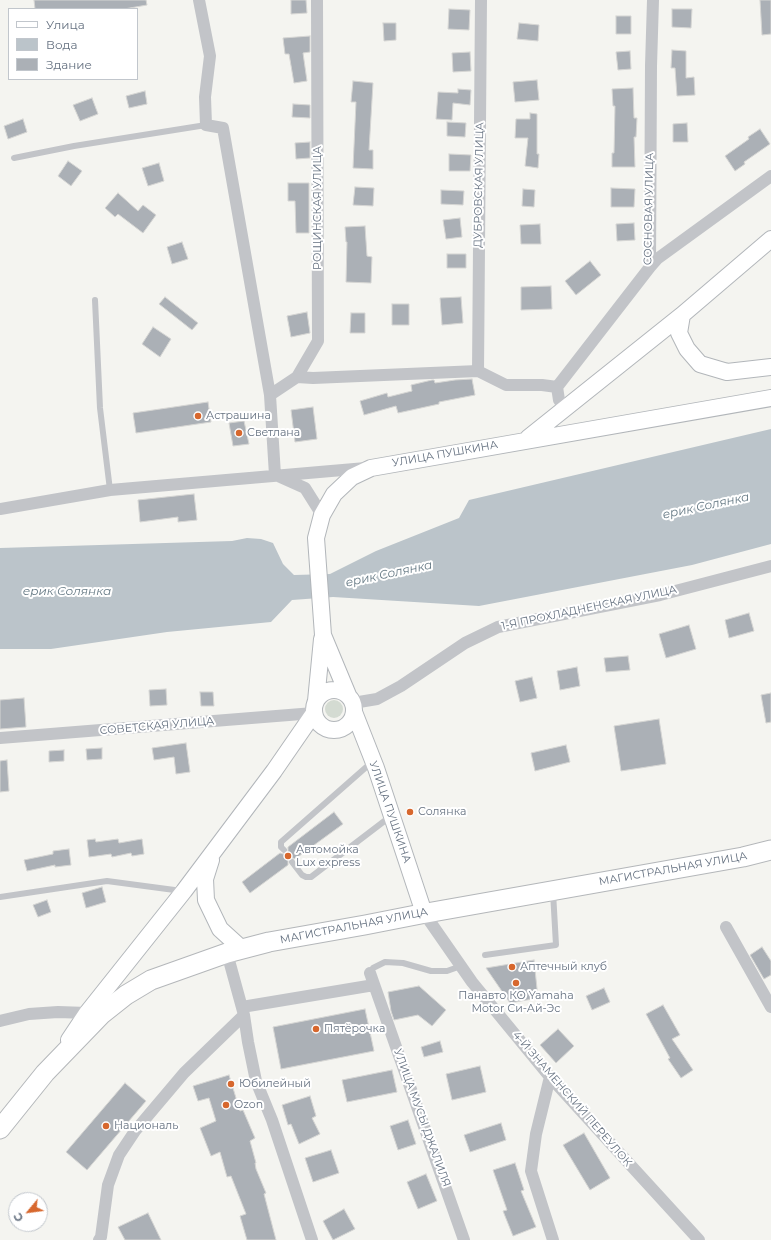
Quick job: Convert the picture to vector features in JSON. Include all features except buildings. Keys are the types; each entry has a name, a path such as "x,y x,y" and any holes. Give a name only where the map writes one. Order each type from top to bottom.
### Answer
{"highway":[{"name":"МАГИСТРАЛЬНАЯ УЛИЦА","path":"0,1129 46,1073 102,1014 126,995 151,980 234,951 269,942 743,857 771,850"}],"main road":[{"path":"526,440 682,315 771,239"},
{"path":"682,315 679,333 687,349 700,364 727,372 771,367"},
{"name":"УЛИЦА ПУШКИНА","path":"424,913 352,703 323,635 320,612 316,538 322,515 334,494 352,477 370,468 771,398"},
{"path":"46,1073 87,1013 184,891 274,771 315,707 324,692 330,690 342,691 352,703 353,717 347,725 337,730 327,729 315,718 315,707 323,635"},
{"path":"224,836 210,862 205,879 206,900 220,929 234,951"}],"street":[{"path":"199,0 210,56 205,97 206,125 223,128 270,395 275,475"},
{"name":"РОЩИНСКАЯ УЛИЦА","path":"270,395 297,377 318,340 317,0"},
{"name":"ДУБРОВСКАЯ УЛИЦА","path":"478,371 481,0"},
{"name":"СОСНОВАЯ УЛИЦА","path":"557,387 650,267 651,66 653,0"},
{"path":"650,267 657,259 771,176"},
{"path":"297,377 313,378 478,371 506,385 542,385 557,387 559,400 565,409"},
{"path":"0,509 110,490 370,468"},
{"path":"275,475 305,488 322,515"},
{"name":"1-Я ПРОХЛАДНЕНСКАЯ УЛИЦА","path":"352,703 377,699 401,686 466,643 498,626 660,595 771,566"},
{"name":"СОВЕТСКАЯ УЛИЦА","path":"0,738 315,707"},
{"name":"4-Й ЗНАМЕНСКИЙ ПЕРЕУЛОК","path":"424,913 472,982 550,1078 699,1240"},
{"path":"726,927 771,1007"},
{"path":"234,951 248,1042 256,1081 272,1120 312,1240"},
{"path":"101,1239 108,1184 119,1155 135,1130 184,1073 243,1011 372,979"},
{"name":"УЛИЦА МУСЫ ДЖАЛИЛЯ","path":"372,979 464,1240"},
{"path":"0,1021 29,1014 58,1012 87,1013"},
{"path":"550,1078 536,1134 531,1171 553,1240"}],"lane":[{"path":"14,158 74,146 206,125"},
{"path":"95,300 100,408 110,490"},
{"path":"284,850 281,847 281,842 373,761"},
{"path":"292,862 302,875 311,877 392,816"},
{"path":"0,897 107,882 184,891"},
{"path":"485,955 556,945 553,890"},
{"path":"372,979 373,968 385,962 403,963 431,971 447,971 461,966"}],"shaded area":[{"path":"334,700 338,701 342,705 342,713 338,717 334,718 330,717 326,713 325,709 326,705 330,701"}],"water":[{"name":"ерик Солянка","path":"771,429 771,544 692,565 479,606 333,597 292,600 271,622 167,632 51,649 0,649 0,548 232,541 247,538 261,539 273,543 283,564 294,575 330,574 376,551 459,518 469,500"}],"place":[{"name":"Астрашина","path":"198,416"},
{"name":"Светлана","path":"239,433"},
{"name":"Солянка","path":"410,812"},
{"name":"Автомойка Lux express","path":"288,856"},
{"name":"Аптечный клуб","path":"512,967"},
{"name":"Панавто КО Yamaha Motor Си-Ай-Эс","path":"516,983"},
{"name":"Пятёрочка","path":"316,1029"},
{"name":"Юбилейный","path":"231,1084"},
{"name":"Ozon","path":"226,1105"},
{"name":"Националь","path":"106,1126"}]}
